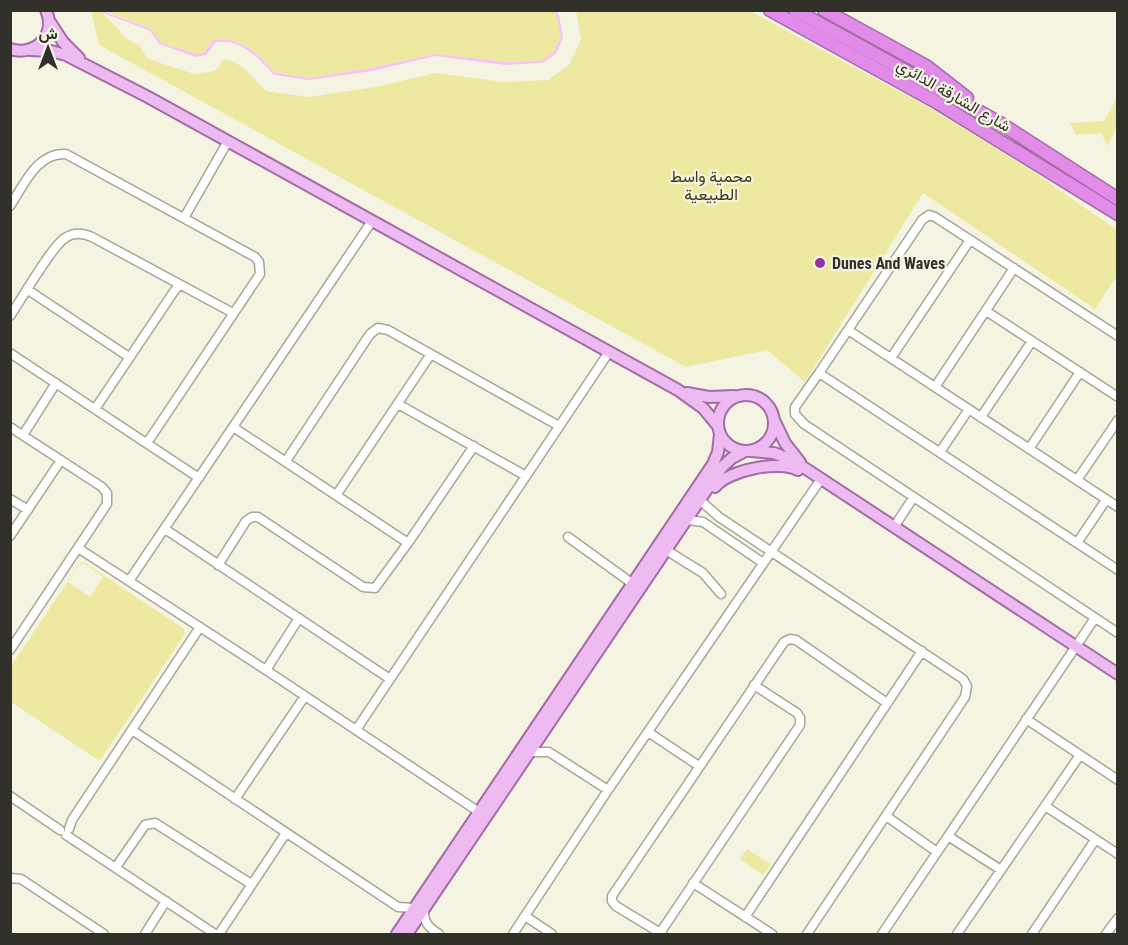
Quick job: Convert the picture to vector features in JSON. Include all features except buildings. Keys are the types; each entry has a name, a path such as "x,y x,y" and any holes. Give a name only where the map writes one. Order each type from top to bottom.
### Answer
{"highway":[{"name":"شارع الشارقة الدائري","path":"770,10 938,103 1118,214"},
{"name":"شارع الشارقة الدائري","path":"795,10 978,111 1042,149 1118,199"},
{"path":"824,10 926,66 968,98 978,111"}],"main road":[{"path":"46,10 50,22 66,46 86,64"},
{"path":"18,52 37,47 47,36 50,22"},
{"path":"18,52 56,52 86,64 678,390 704,408 730,446 784,456 1118,674"},
{"path":"678,390 703,397 746,395 760,398 771,408 785,443 808,471"},
{"path":"419,909 531,752 647,579 659,551 715,460 719,448 720,411 736,396"},
{"path":"397,934 407,929 479,812 633,584 688,520 725,463 758,448 769,440 774,420"},
{"path":"703,499 720,480 728,476 775,466 790,466 810,476 820,478"}],"street":[{"path":"183,218 228,141"},
{"path":"10,206 40,162 55,154 66,154 255,257 259,262 260,274 147,443"},
{"path":"1082,191 1118,220"},
{"path":"1118,336 929,215 924,218 795,407 799,419 913,498 1118,633"},
{"path":"129,581 372,221"},
{"path":"10,316 60,241 78,233 92,237 233,313"},
{"path":"891,358 970,240"},
{"path":"935,387 1014,268"},
{"path":"95,409 179,284"},
{"path":"28,290 129,357"},
{"path":"986,311 1118,397"},
{"path":"286,461 372,331 378,328 385,328 559,426"},
{"path":"848,330 1118,507"},
{"path":"981,417 1032,341"},
{"path":"356,730 609,352"},
{"path":"10,353 199,478"},
{"path":"337,494 431,354"},
{"path":"1029,449 1080,372"},
{"path":"819,373 1118,570"},
{"path":"23,435 56,383"},
{"path":"398,404 526,476"},
{"path":"940,452 969,409"},
{"path":"1077,480 1118,420"},
{"path":"233,426 408,543"},
{"path":"10,427 102,487 108,497 106,504 78,548 11,649"},
{"path":"218,565 246,521 252,517 260,518 363,587 369,589 379,585 474,446"},
{"path":"10,536 61,460"},
{"path":"513,934 820,478"},
{"path":"894,527 913,498"},
{"path":"10,499 28,510"},
{"path":"703,499 719,517 922,651 963,679 967,686 967,694 807,934"},
{"path":"1077,543 1106,500"},
{"path":"688,520 703,522 763,563"},
{"path":"165,529 390,679"},
{"path":"568,537 633,584"},
{"path":"753,556 762,544"},
{"path":"78,548 479,812"},
{"path":"661,550 702,573 721,594"},
{"path":"266,670 299,618"},
{"path":"882,934 1095,618"},
{"path":"66,829 200,627"},
{"path":"754,685 796,712 800,718 800,725 661,934 616,906 612,901 612,896 699,766 754,685 784,642 792,639 887,703"},
{"path":"745,917 922,651"},
{"path":"235,799 305,696"},
{"path":"1026,719 1118,780"},
{"path":"132,730 398,907 419,909 429,928"},
{"path":"648,732 699,766"},
{"path":"542,735 549,752"},
{"path":"531,752 549,752 608,790"},
{"path":"957,934 1080,755"},
{"path":"10,796 66,829 116,867 217,934 286,833"},
{"path":"1045,806 1118,854"},
{"path":"885,816 937,852"},
{"path":"116,867 145,825 153,822 251,884"},
{"path":"948,836 1001,870"},
{"path":"1032,934 1095,840"},
{"path":"10,878 21,879 104,934"},
{"path":"693,884 772,934"},
{"path":"145,934 166,901"},
{"path":"398,907 407,929 429,928 439,934"},
{"path":"525,916 552,934"},
{"path":"1106,934 1118,918"}],"green space":[{"name":"محمية واسط الطبيعية","path":"91,11 101,11 127,39 139,45 148,59 194,74 215,71 224,59 235,62 246,70 266,91 309,97 375,87 436,73 504,82 548,80 569,65 581,40 576,11 750,11 935,111 1035,173 1117,230 1117,276 1095,309 923,193 805,382 767,350 686,367 99,45"},
{"path":"106,11 554,11 557,15 561,37 554,52 542,61 505,62 435,54 372,68 309,78 275,73 245,45 230,40 214,39 204,53 196,54 161,43 151,29"},
{"path":"1117,98 1117,126 1108,146 1101,133 1076,135 1070,123 1104,121"},
{"path":"84,562 184,629 185,634 101,759 98,760 11,702 11,666 80,563","holes":["84,563 103,577 90,597 68,582 80,564"]},
{"path":"747,849 771,864 763,875 740,859"}],"shaded area":[{"path":"103,11 151,29 161,43 196,54 204,53 214,39 230,40 244,45 258,55 275,73 309,78 372,68 435,54 505,62 541,61 554,52 561,37 554,11 559,15 563,38 556,54 542,63 505,65 435,56 372,71 309,80 274,75 257,57 243,47 230,42 216,42 206,55 196,57 159,44 150,31"}],"place":[{"name":"Dunes And Waves","path":"820,263"}]}
